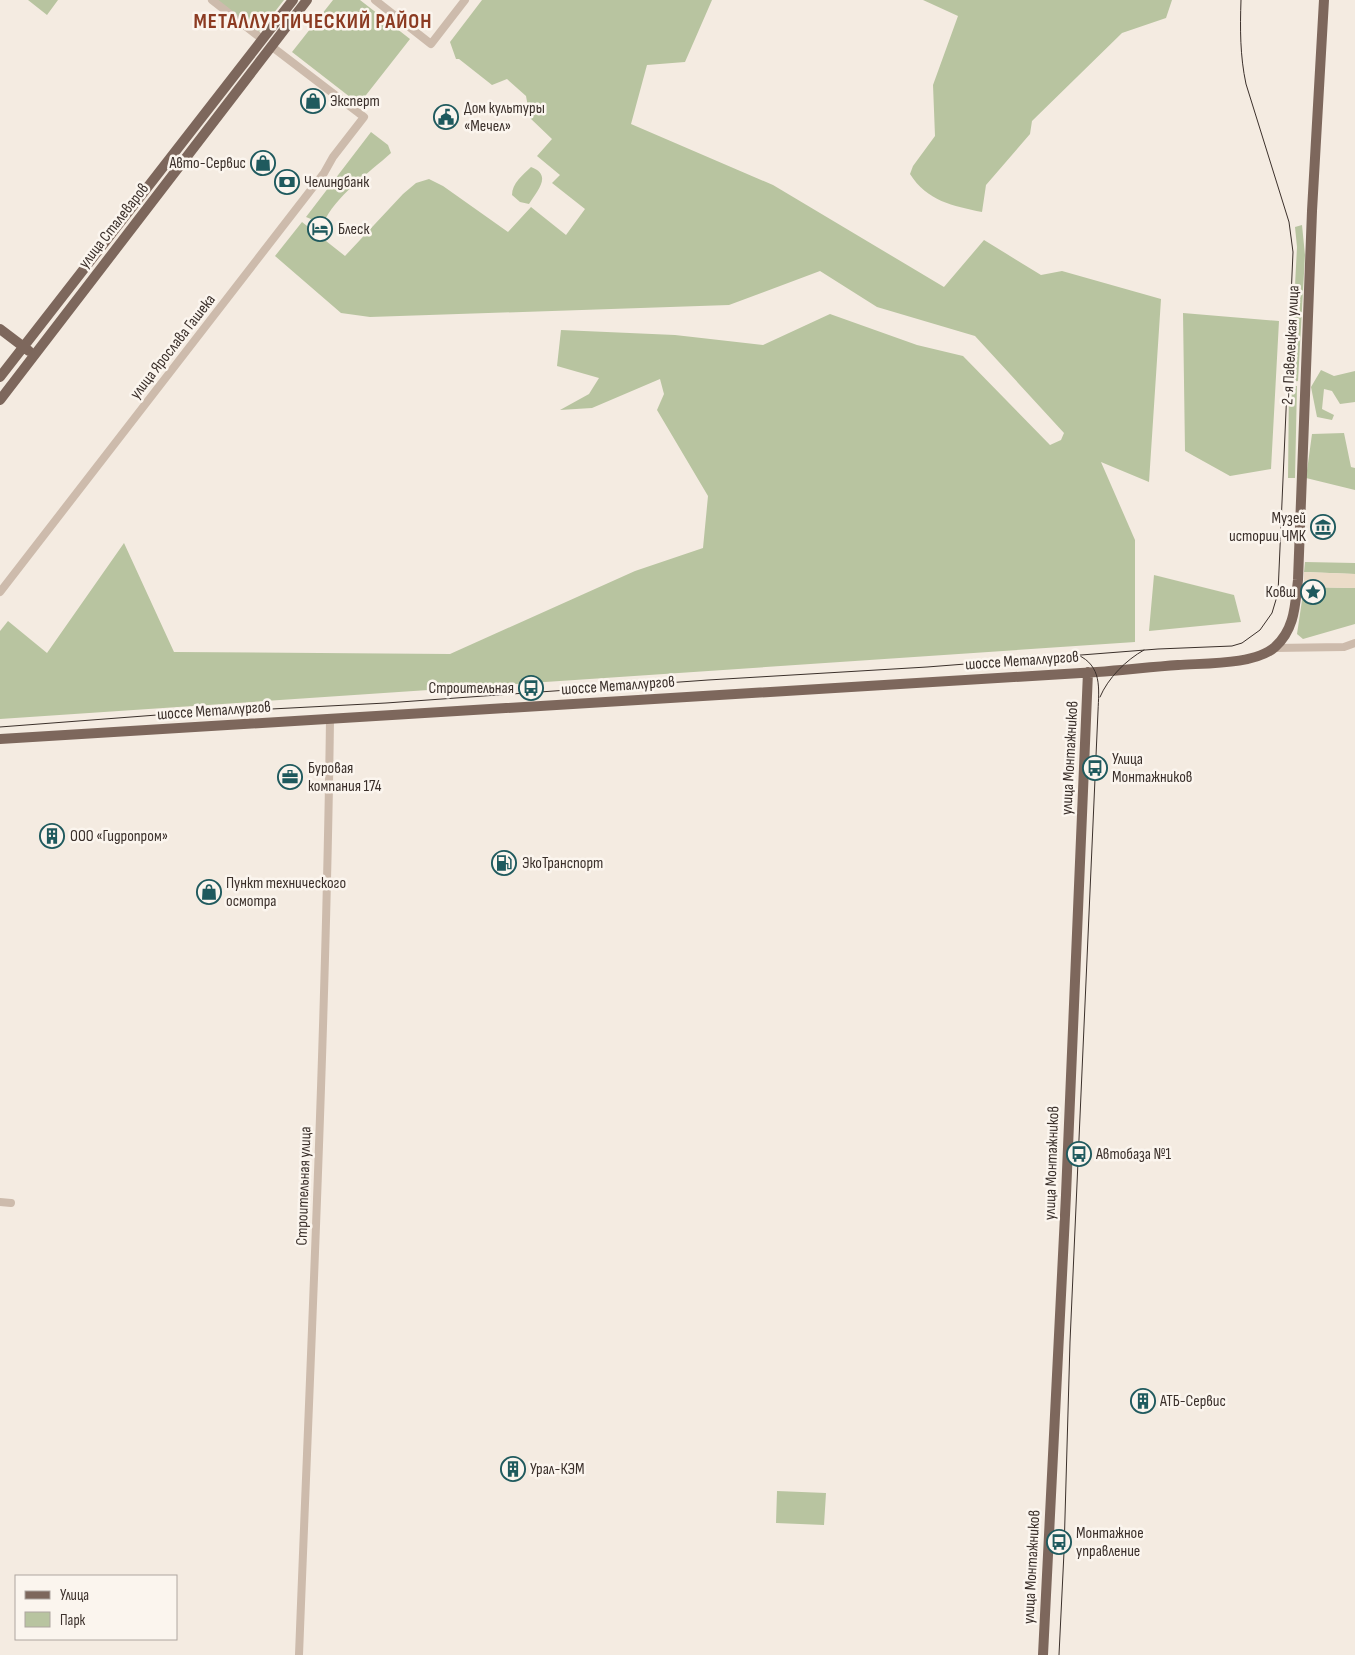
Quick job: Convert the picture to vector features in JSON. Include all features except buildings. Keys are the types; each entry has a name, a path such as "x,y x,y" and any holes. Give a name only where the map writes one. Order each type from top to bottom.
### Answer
{"main road":[{"name":"улица Сталеваров","path":"0,377 293,0"},
{"name":"улица Сталеваров","path":"0,400 307,0"},
{"name":"2-я Павелецкая улица","path":"1238,661 1262,654 1274,648 1290,628 1298,580 1302,425 1324,0"},
{"path":"262,39 271,46"},
{"path":"0,329 34,355"},
{"name":"шоссе Металлургов","path":"0,738 1088,672 1238,661"},
{"name":"улица Монтажников","path":"1042,1655 1066,1195 1088,672"}],"street":[{"path":"212,0 262,39"},
{"path":"375,0 430,44 465,0"},
{"name":"улица Ярослава Гашека","path":"0,592 324,173 333,157 364,117 271,46"},
{"path":"1274,648 1344,647 1355,643"},
{"name":"Строительная улица","path":"299,1655 322,1084 330,719"},
{"path":"0,1202 11,1203"}],"green space":[{"path":"28,0 58,0 47,15"},
{"path":"217,0 284,0 259,32"},
{"path":"333,0 360,0 410,39 359,104 292,52"},
{"path":"482,0 712,0 685,62 647,65 631,124 773,185 944,287 984,240 1041,275 1062,271 1161,299 1149,482 1101,462 1135,540 1135,642 0,719 0,631 8,621 47,653 124,543 174,652 450,654 635,571 703,548 708,496 657,410 664,394 660,379 592,408 560,410 589,394 599,378 557,366 561,330 675,335 763,345 830,314 917,345 963,356 1050,445 1061,440 1064,433 975,336 877,307 820,271 729,305 370,317 341,313 275,256 302,222 345,256 403,194 416,183 429,179 443,186 508,232 531,207 566,235 585,209 552,183 560,175 537,156 552,139 530,118 526,96 507,79 492,85 459,59 456,59 450,42"},
{"path":"923,0 1172,0 1166,18 1122,33 1032,121 1030,134 986,185 982,212 942,201 924,190 910,174 913,166 935,136 933,85 958,16"},
{"path":"371,132 388,145 391,153 344,195 328,214 323,224 306,217"},
{"path":"531,167 538,170 542,179 539,189 529,204 520,202 512,195 512,191 521,176"},
{"path":"1302,225 1305,255 1298,381 1290,382 1297,247 1295,227"},
{"path":"1183,313 1279,321 1271,469 1230,476 1185,451"},
{"path":"1321,370 1334,376 1355,371 1355,402 1340,404 1332,391 1324,389 1322,409 1334,415 1332,420 1317,417 1311,387"},
{"path":"1289,386 1297,386 1295,478 1288,478"},
{"path":"1344,433 1351,467 1355,468 1355,490 1306,478 1312,434"},
{"path":"1305,562 1355,563 1355,574 1304,572"},
{"path":"1154,575 1234,595 1241,622 1149,631"},
{"path":"1304,587 1355,588 1355,624 1303,639 1297,634"},
{"path":"777,1491 826,1493 824,1525 776,1523"}],"shaded area":[{"path":"1304,572 1355,574 1355,588 1304,587"}],"tram line":[{"path":"0,727 157,715 386,703 708,680 927,667 1158,649 1232,646 1242,643 1260,630 1272,613 1278,593 1293,252 1289,222 1246,84 1241,42 1241,0"},
{"path":"1100,697 1118,670 1144,650"},
{"path":"1059,1655 1070,1342 1099,694 1095,671 1086,660 1078,655"}],"place":[{"name":"Эксперт","path":"313,101"},
{"name":"Дом культуры «Мечел»","path":"446,117"},
{"name":"Авто-Сервис","path":"263,163"},
{"name":"Челиндбанк","path":"287,182"},
{"name":"Блеск","path":"320,229"},
{"name":"Музей истории ЧМК","path":"1323,527"},
{"name":"Ковш","path":"1313,592"},
{"name":"Строительная","path":"531,688"},
{"name":"Улица Монтажников","path":"1095,768"},
{"name":"Буровая компания 174","path":"290,777"},
{"name":"ООО «Гидропром»","path":"52,836"},
{"name":"ЭкоТранспорт","path":"504,863"},
{"name":"Пункт технического осмотра","path":"209,892"},
{"name":"Автобаза №1","path":"1079,1154"},
{"name":"АТБ-Сервис","path":"1143,1401"},
{"name":"Урал-КЭМ","path":"513,1469"},
{"name":"Монтажное управление","path":"1059,1542"}],"district":[{"name":"МЕТАЛЛУРГИЧЕСКИЙ РАЙОН","path":"313,21"}]}
